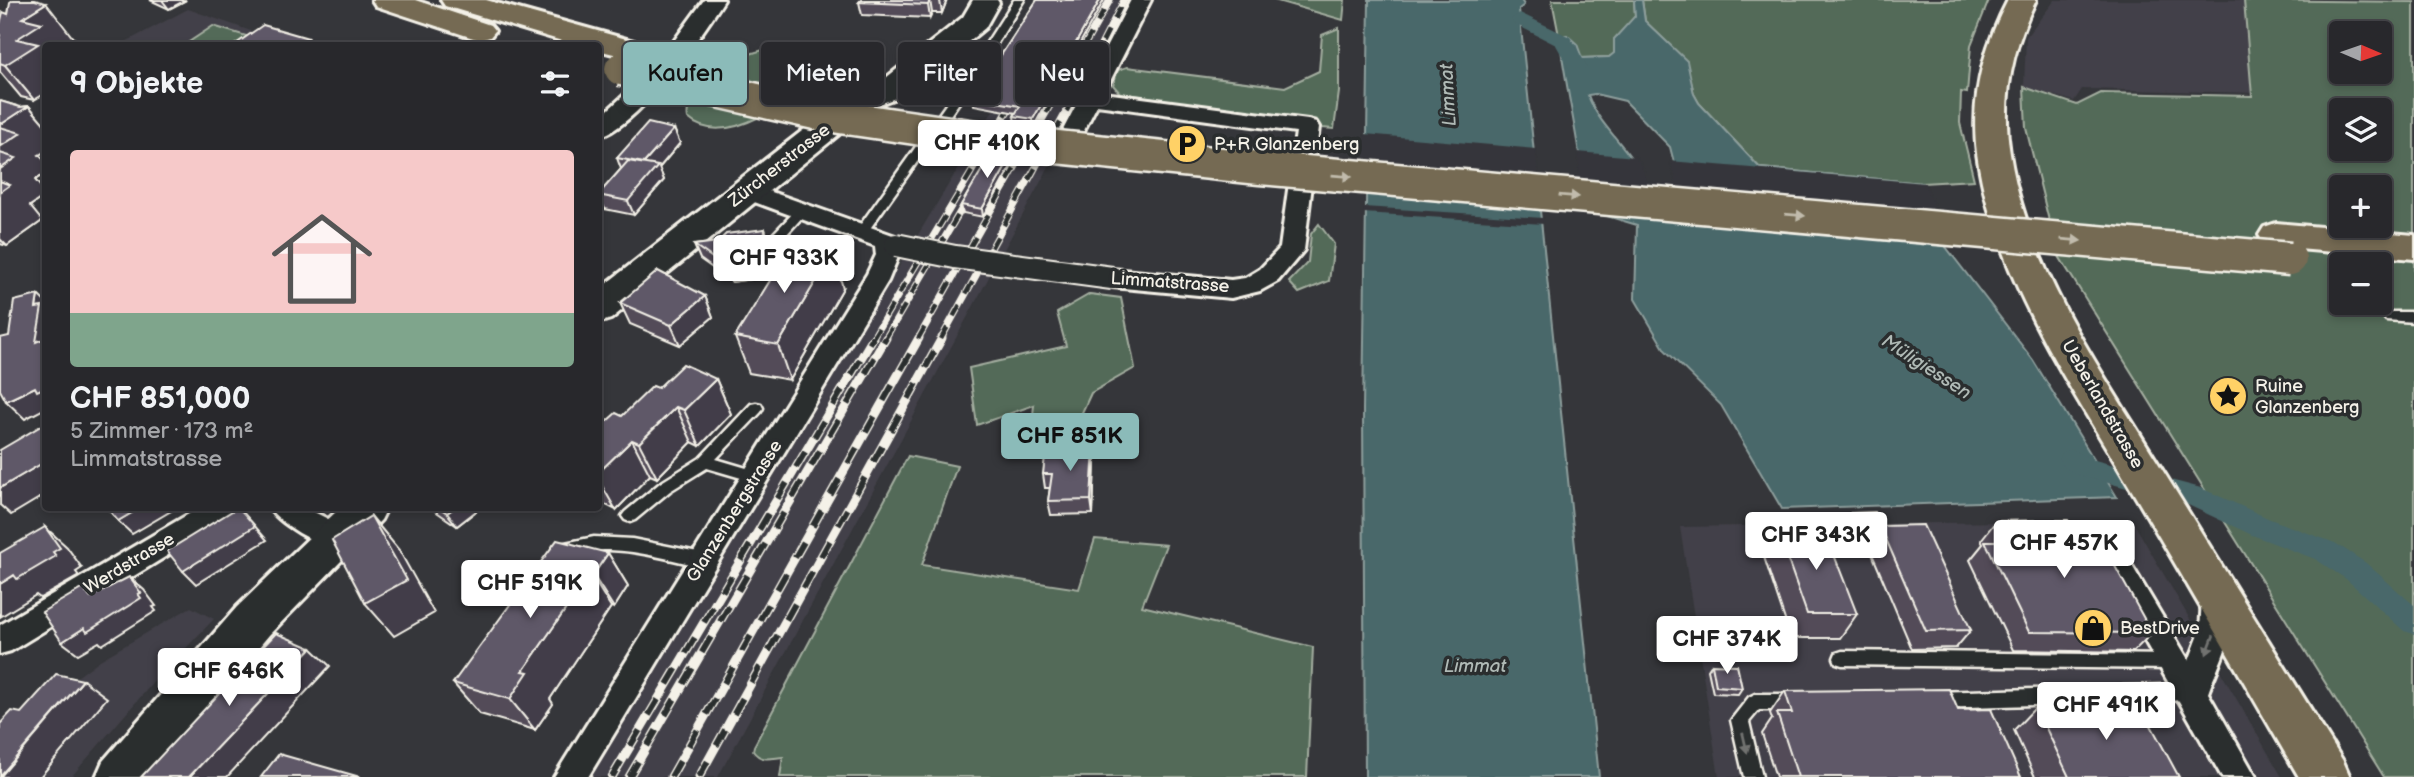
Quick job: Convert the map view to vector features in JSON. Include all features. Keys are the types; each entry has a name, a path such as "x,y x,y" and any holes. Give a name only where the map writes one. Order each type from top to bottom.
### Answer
{"main road":[{"path":"386,0 515,42"},
{"path":"454,0 572,35 584,42"},
{"name":"Ueberlandstrasse","path":"2022,0 2000,47 1993,79 1991,113 1996,170 2013,225 2043,297 2124,441 2326,777"},
{"name":"Zürcherstrasse","path":"602,307 863,99 893,88 975,22 983,1"},
{"path":"602,52 619,62 706,91 819,113 936,133 1260,169 2283,247 2414,247"},
{"path":"2283,247 2329,260"},
{"path":"2392,269 2414,271"},
{"path":"120,777 253,621 306,517 346,511"}],"street":[{"path":"602,127 638,97 691,38 713,0"},
{"path":"1109,65 1141,0"},
{"name":"Limmatstrasse","path":"746,191 881,240 955,257 1213,289 1251,285 1269,275 1292,250 1298,165 1308,127 1109,101"},
{"path":"1061,155 1080,134 1090,105"},
{"name":"Glanzenbergstrasse","path":"570,777 879,275 888,255 881,240"},
{"name":"Werdstrasse","path":"0,641 217,511"},
{"path":"2100,537 2193,692 2240,777"},
{"path":"2193,692 2215,632 2217,596"}],"lane":[{"path":"881,240 964,87 1019,0"},
{"path":"1061,155 1298,165"},
{"path":"801,212 774,235 806,251 820,268"},
{"path":"2391,317 2414,317"},
{"path":"629,516 666,487 705,462 756,408"},
{"path":"705,462 755,476"},
{"path":"546,565 558,551 570,546 591,544 627,546 704,560"},
{"path":"1842,658 2174,662"},
{"path":"1919,700 1978,705 2193,692"},
{"path":"1753,777 1740,720 1755,702 1810,701"}],"shaded area":[{"path":"1060,0 1135,0 1109,50 1109,42 1035,42"},
{"path":"2055,0 2245,0 2259,93 2082,89 2074,101 2024,87 2026,37"},
{"path":"188,9 280,41 320,42 126,42"},
{"path":"1015,74 1015,105 1081,105 718,777 590,777 996,105 1001,105 1001,98"},
{"path":"2132,520 2282,777 1719,777 1680,527"},
{"path":"191,607 214,619 157,678 71,777 0,777 73,680 100,660"}],"green space":[{"path":"1274,0 1345,0 1343,20"},
{"path":"1552,0 1634,0 1635,16 1614,54 1609,57 1581,58 1567,35 1559,36"},
{"path":"1642,0 1989,0 1971,45 1967,93 1961,92 1960,123 1974,180 1922,183 1760,168 1699,103 1694,94 1686,61 1645,21"},
{"path":"2244,0 2414,2 2414,777 2384,777 2057,253 2026,128 2024,87 2077,105 2101,93 2252,96"},
{"path":"213,26 253,38 246,42 189,42"},
{"path":"1339,28 1339,92 1334,129 1322,128 1316,122 1120,93 1113,85 1118,70 1127,67 1285,87 1319,71 1322,35"},
{"path":"761,51 761,105 777,105 757,118 720,129 703,126 688,118 690,105 747,105 747,55"},
{"path":"1319,224 1334,244 1329,281 1299,293 1289,282 1308,262 1311,234"},
{"path":"1090,294 1121,298 1135,368 1091,393 1063,454 1029,455 1034,405 977,425 969,368 1066,346 1057,313"},
{"path":"908,456 957,466 922,565 1079,589 1095,539 1166,545 1142,606 1313,647 1307,777 780,777 783,757 759,757 753,751 754,746"}],"water":[{"name":"Limmat","path":"1369,0 1521,0 1524,5 1519,9 1599,777 1365,777 1363,410"},
{"path":"1634,0 1642,0 1645,21 1687,61 1694,94 1699,103 1760,168 1922,183 1946,247 2033,360 2117,497 1782,509 1721,405 1665,350 1635,299 1637,225 1587,210 1559,36 1567,35 1577,44 1582,58 1609,57 1614,53 1614,39 1635,16","holes":["1595,94 1625,101 1670,147 1680,186 1644,184 1633,160 1600,119 1588,95"]}],"pier":[{"path":"1365,134 1536,149 1542,207 1363,191"},
{"path":"1577,152 1636,157 1642,165 1647,181 1660,183 1676,183 1670,161 1925,183 1949,244 1584,211"},
{"path":"1363,207 1543,218 1544,224 1363,213"}],"building":[{"path":"930,0 928,5 859,2"},
{"path":"1037,0 1100,0 1076,42 1015,42 1015,105 1041,105 1033,119 1014,116 1020,106 1001,103 1001,55"},
{"path":"10,2 46,3 22,18 42,23 17,39 38,44 5,65 0,63 0,24 3,12 8,14"},
{"path":"263,25 308,38 302,42 239,42"},
{"path":"0,101 20,107 29,106 0,125"},
{"path":"648,123 674,129 644,163 617,158"},
{"path":"0,127 21,133 0,147"},
{"path":"993,151 1013,154 982,209 961,205"},
{"path":"0,153 16,158 0,169"},
{"path":"628,161 658,166 628,201 602,196 602,190"},
{"path":"0,181 10,185 0,192"},
{"path":"765,229 764,253 758,254 753,264 727,268 694,245 718,242 726,234"},
{"path":"792,245 833,252 778,345 735,337"},
{"path":"658,271 705,296 671,325 620,303"},
{"path":"38,295 36,308 42,307 36,342 42,340 42,389 37,391 35,387 6,401 0,390 0,338 9,336 14,301"},
{"path":"683,364 716,379 684,410 676,407 639,443 632,440 602,469 602,425 616,413 622,416 653,386 658,388"},
{"path":"42,425 42,463 0,488 0,450"},
{"path":"1094,446 1091,500 1048,501 1052,474 1043,474 1046,447"},
{"path":"110,511 135,511 118,521"},
{"path":"232,511 242,511 255,526 183,571 167,551"},
{"path":"1875,512 1881,526 1923,525 1971,630 1926,631 1882,530 1858,531 1851,513"},
{"path":"371,516 407,580 365,603 332,540"},
{"path":"2068,520 2079,539 2100,539 2152,633 2029,632 1985,541 2006,541 1996,521"},
{"path":"45,527 60,548 53,552 56,556 17,579 14,575 0,584 0,553"},
{"path":"1777,529 1824,529 1857,614 1807,614"},
{"path":"557,540 608,553 593,575 590,574 523,671 528,672 510,699 453,683"},
{"path":"129,577 141,593 138,594 141,598 87,632 84,628 62,642 42,612 83,588 90,597"},
{"path":"276,633 311,648 189,777 141,777"},
{"path":"1712,664 1737,665 1742,688 1716,686"},
{"path":"56,674 83,680 0,776 0,724 12,711 21,713"},
{"path":"1949,689 1958,710 1991,709 2021,777 1798,777 1777,713 1792,713 1785,691"},
{"path":"2140,705 2179,777 2069,777 2036,707"},
{"path":"279,754 360,777 261,777"}],"waterway":[{"name":"Müligiessen","path":"1520,19 1563,41 1577,66"},
{"name":"Müligiessen","path":"2072,459 2084,467 2192,495 2261,527 2325,551 2356,571 2414,622"}],"railway":[{"path":"918,339 1110,0"},
{"path":"941,339 1076,94 1124,0"},
{"path":"872,339 1015,99"},
{"path":"885,339 971,193"},
{"path":"612,777 873,338"},
{"path":"629,777 886,338"},
{"path":"671,777 919,338"},
{"path":"699,777 942,338"}],"place":[{"name":"P+R Glanzenberg","path":"1187,144"},
{"name":"Ruine Glanzenberg","path":"2228,396"},
{"name":"BestDrive","path":"2093,628"}]}
